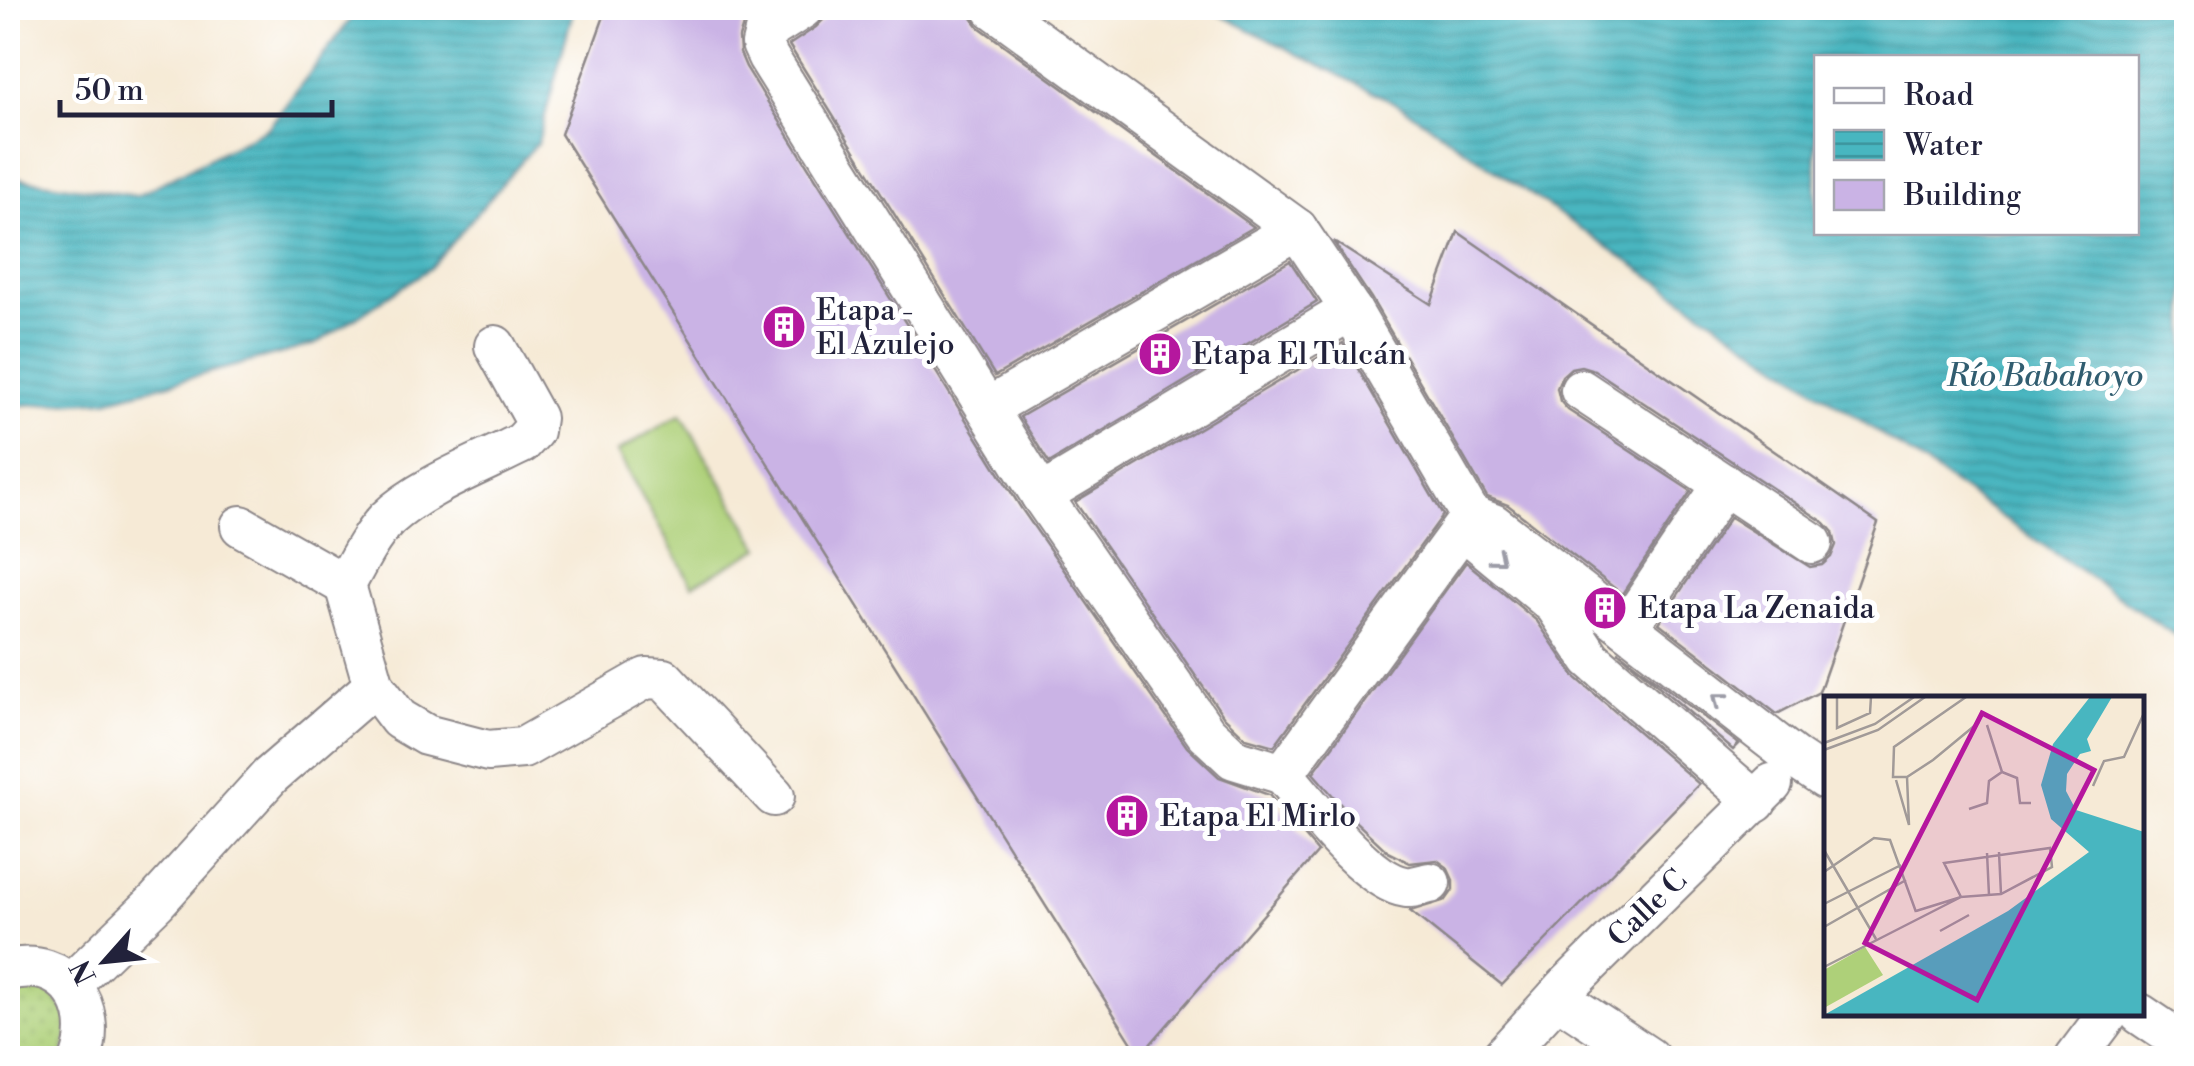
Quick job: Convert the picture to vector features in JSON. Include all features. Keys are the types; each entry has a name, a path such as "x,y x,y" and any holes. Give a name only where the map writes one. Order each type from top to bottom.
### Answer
{"street":[{"path":"803,8 765,32 762,44 768,57 1041,494 1206,733 1234,759 1283,774 1350,852 1383,878 1406,887 1430,882"},
{"path":"993,8 1297,229 1351,310 1471,516 1479,542 1556,605 1591,659 1756,802"},
{"path":"988,408 1297,229"},
{"path":"1041,494 1351,310"},
{"path":"495,346 535,418 533,431 522,443 417,497 387,519 363,551 345,585 374,686 399,720 426,735 488,751 523,748 646,678 664,679 774,796"},
{"path":"1581,390 1812,543"},
{"path":"1627,628 1724,484"},
{"path":"1471,516 1493,524 1811,769"},
{"path":"1283,774 1471,516"},
{"path":"242,526 345,585"},
{"path":"70,985 156,902 270,776 374,686"},
{"name":"Calle C","path":"1501,1058 1756,802 1811,769"},
{"path":"8,970 32,967 53,973 70,985 82,1001 88,1020 88,1040 82,1058"},
{"path":"1558,997 1649,1058"},
{"path":"2075,1058 2106,1016"},
{"path":"2143,1016 2186,1045"}],"green space":[{"path":"681,414 760,548 692,585 617,452"},
{"path":"10,988 41,990 58,1002 71,1021 63,1058 8,1058"}],"water":[{"path":"359,8 574,8 538,142 430,268 316,344 107,400 8,406 8,177 136,196 268,128"},
{"name":"Río Babahoyo","path":"1206,8 2186,8 2186,643 1403,107"}],"building":[{"path":"607,8 759,8 743,25 739,38 746,67 1021,508 1187,747 1219,777 1269,795 1318,852 1140,1056 561,134"},
{"path":"827,8 970,8 979,27 1254,227 995,376 789,45 816,27"},
{"path":"1458,232 1878,523 1819,692 1777,714 1659,623 1730,517 1810,567 1822,565 1831,557 1836,545 1833,532 1594,370 1581,366 1562,376 1557,388 1560,401 1691,491 1622,594 1508,505 1487,497 1371,298 1333,241 1431,304"},
{"path":"1290,261 1317,302 1049,463 1020,417"},
{"path":"1343,343 1443,515 1274,746 1246,738 1224,717 1075,502"},
{"path":"1466,562 1537,621 1575,677 1699,784 1502,985 1410,911 1446,900 1453,890 1447,867 1437,860 1410,863 1388,852 1313,773"},
{"path":"1618,651 1739,744 1733,750"}],"place":[{"name":"Etapa - El Azulejo","path":"784,327"},
{"name":"Etapa El Tulcán","path":"1160,354"},
{"name":"Etapa La Zenaida","path":"1605,608"},
{"name":"Etapa El Mirlo","path":"1127,816"}]}
